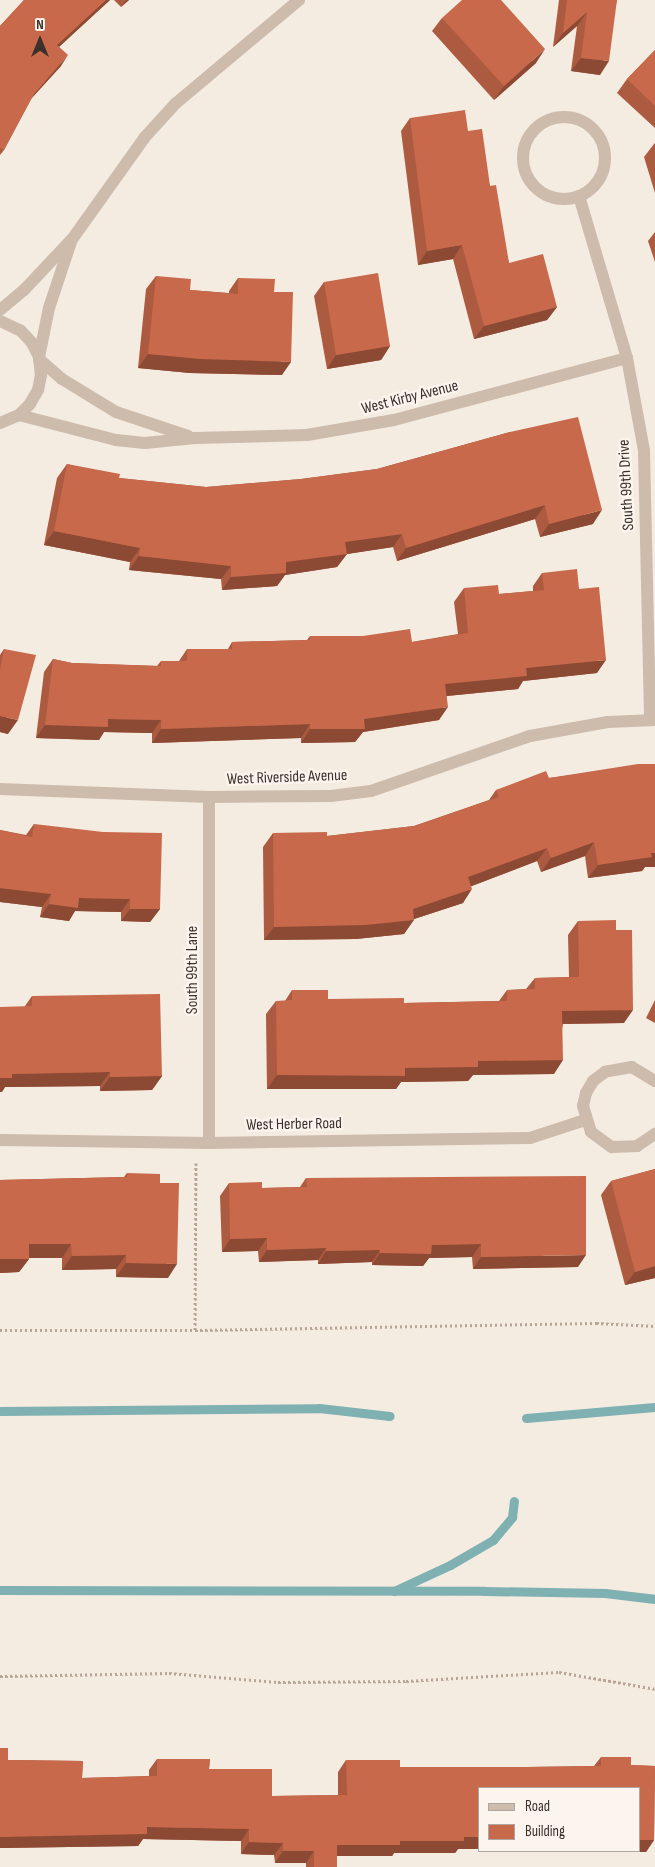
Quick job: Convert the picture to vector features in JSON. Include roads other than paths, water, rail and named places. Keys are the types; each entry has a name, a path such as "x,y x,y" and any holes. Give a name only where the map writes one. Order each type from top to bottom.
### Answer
{"street":[{"path":"0,310 24,290 73,238 145,137 175,104 299,0"},
{"path":"568,117 592,128 604,153 599,179 578,196 565,199 540,192 525,171 525,144 531,133 554,118 568,117"},
{"name":"South 99th Drive","path":"578,196 627,358 644,451 652,720"},
{"path":"0,423 19,415 38,390 39,358 49,308 73,238"},
{"name":"West Kirby Avenue","path":"0,321 21,331 32,343 39,358 62,379 116,412 196,438"},
{"name":"West Kirby Avenue","path":"19,415 116,440 145,443 196,438 265,438 344,430 627,358"},
{"name":"West Riverside Avenue","path":"0,789 209,797 331,796 372,791 530,736 608,722 652,720"},
{"name":"South 99th Lane","path":"203,1142 209,797"},
{"path":"655,1080 632,1067 604,1072 593,1080 586,1093 585,1120 591,1132 612,1147 638,1146 655,1134"},
{"name":"West Herber Road","path":"0,1140 203,1142 530,1138 585,1120"}],"waterway":[{"path":"526,1418 655,1407"},
{"path":"0,1411 319,1408 390,1416"},
{"path":"394,1591 450,1565 493,1540 512,1517 514,1501"},
{"path":"0,1590 484,1591 605,1593 655,1599"}]}
